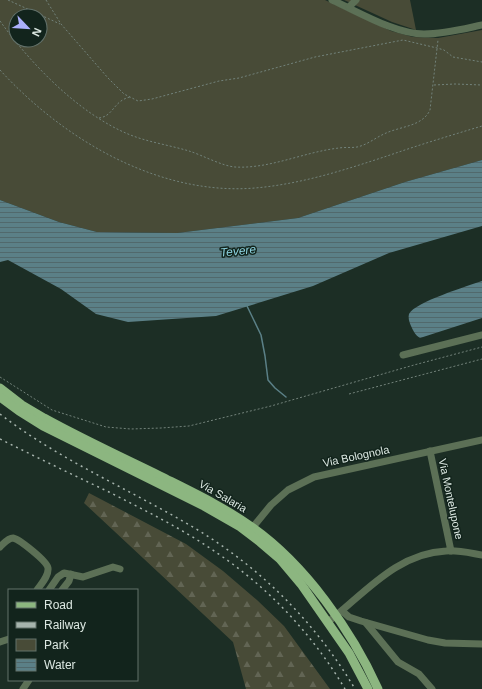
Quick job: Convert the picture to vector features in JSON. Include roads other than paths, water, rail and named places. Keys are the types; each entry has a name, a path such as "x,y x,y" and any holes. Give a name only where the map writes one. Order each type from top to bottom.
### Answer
{"main road":[{"name":"Via Salaria","path":"0,388 22,405 44,418 212,502 253,527 280,549 297,566 335,616 360,656 378,689"},
{"name":"Via Salaria","path":"0,397 19,412 43,426 204,506 238,526 265,546 335,616 349,653 368,689"}],"street":[{"path":"332,0 398,30 423,34 482,26"},
{"path":"349,7 356,0"},
{"path":"403,355 482,335"},
{"name":"Via Bolognola","path":"253,527 278,499 293,488 310,479 482,440"},
{"name":"Via Montelupone","path":"430,451 451,551"},
{"path":"0,547 10,539 14,538 46,563 48,572 38,589"},
{"path":"335,616 400,564 426,554 451,551 482,555"},
{"path":"51,589 60,574 65,572 84,577 112,568 120,569"},
{"path":"63,589 69,581 71,574"},
{"path":"335,616 349,617 366,623 437,641 482,644"},
{"path":"366,623 398,662 419,674 432,689"}],"water":[{"name":"Tevere","path":"482,160 482,226 389,253 313,286 216,316 128,322 96,314 61,289 8,260 0,262 0,200 59,222 97,232 177,233 298,218 405,182"},
{"path":"482,281 482,318 420,338 415,334 409,318 409,314 413,309 442,295"}],"waterway":[{"path":"247,306 261,335 268,380 286,397"}],"railway":[{"path":"0,414 44,445 186,523 236,556 281,595 302,617 339,664 355,689"},
{"path":"0,439 109,492 164,521 204,544 236,567 272,597 304,631 319,650 345,689"}]}
